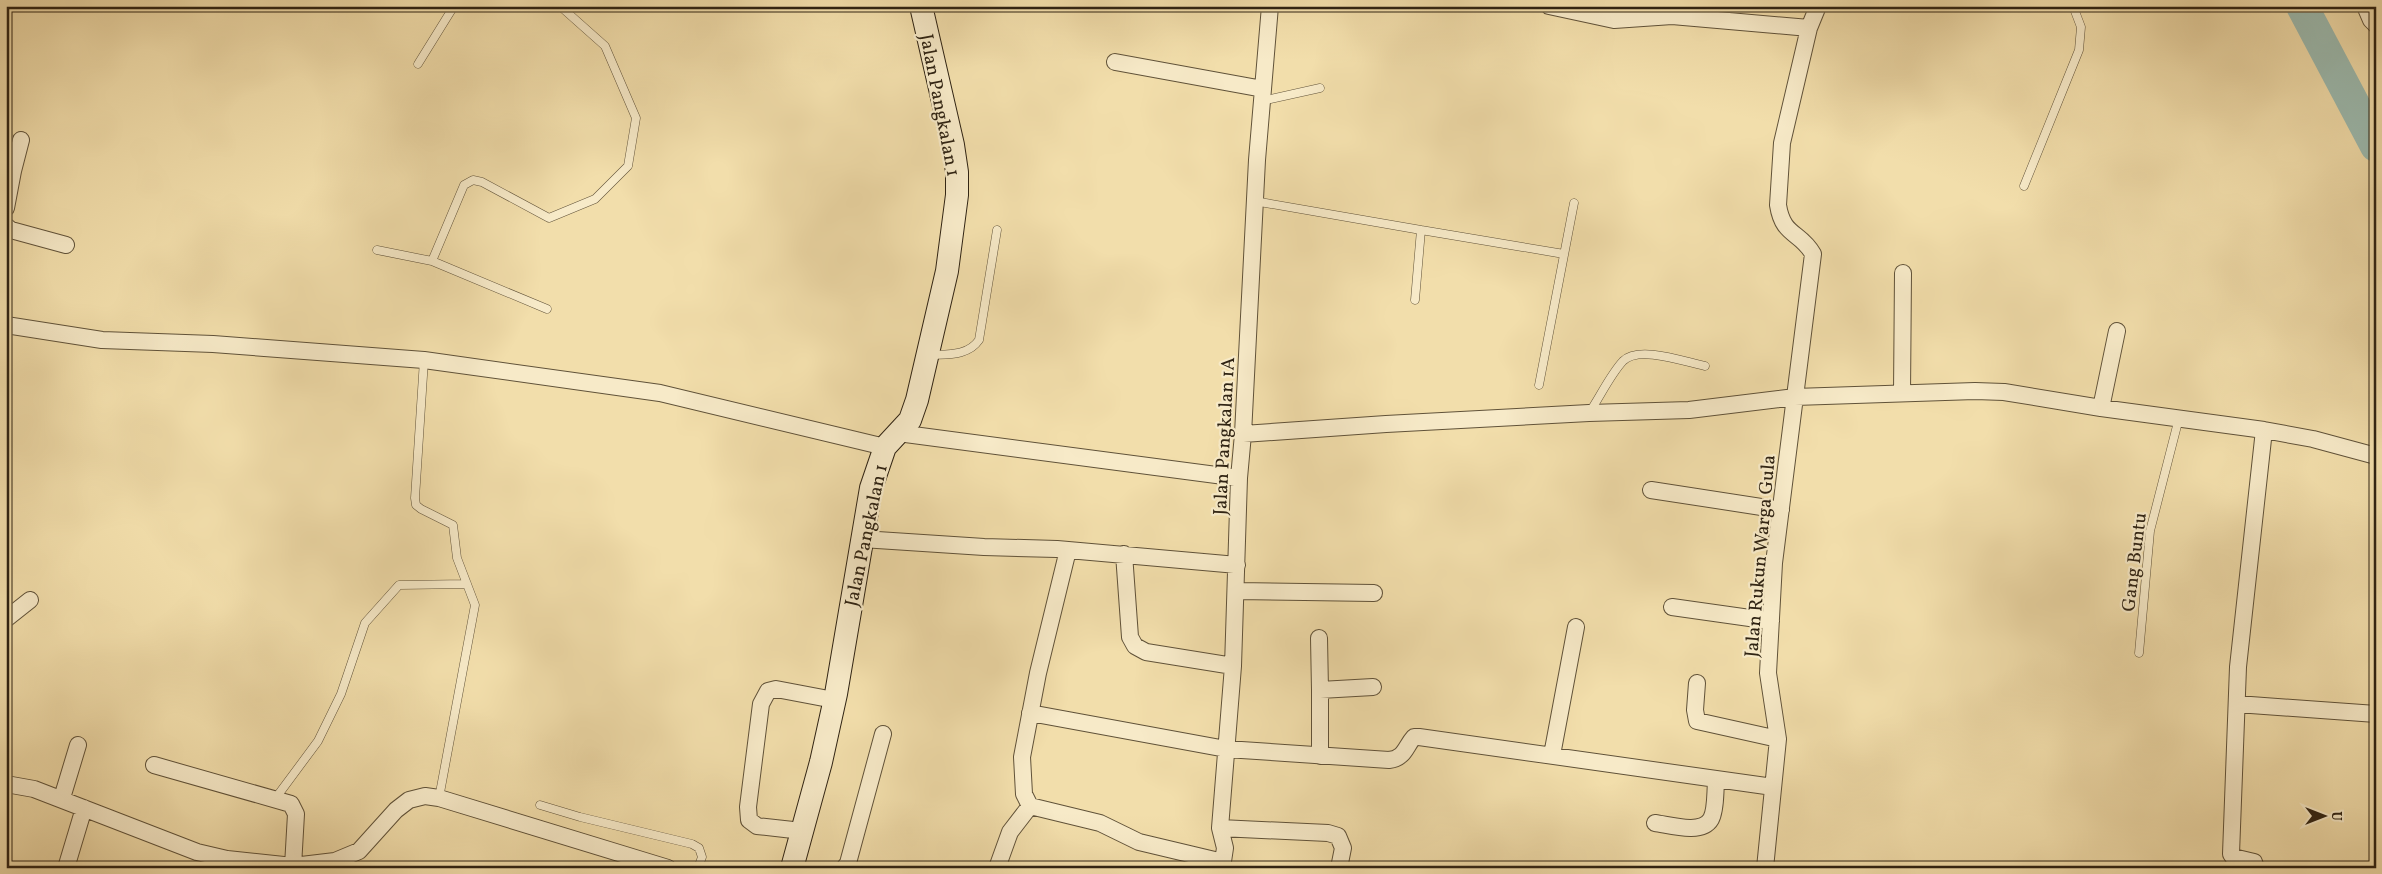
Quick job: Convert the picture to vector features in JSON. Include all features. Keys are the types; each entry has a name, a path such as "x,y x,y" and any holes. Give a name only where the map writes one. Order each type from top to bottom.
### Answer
{"main road":[{"name":"Jalan Pangkalan 1","path":"792,868 821,762 834,700 871,488 891,440 910,420 918,400 947,271 957,195 957,172 953,145 921,6"}],"street":[{"name":"Jalan Pangkalan 1A","path":"1222,865 1225,848 1220,828 1233,666 1238,478 1243,434 1254,201 1270,6"},
{"path":"1549,6 1614,20 1672,16 1809,28 1818,6"},
{"path":"2365,6 2376,26"},
{"name":"Jalan Rukun Warga Gula","path":"1765,868 1778,739 1768,673 1774,563 1813,254 1808,245 1784,226 1778,205 1782,143 1809,28"},
{"path":"1115,62 1262,95"},
{"path":"6,208 10,170 21,140"},
{"path":"6,226 11,230 66,245"},
{"path":"1902,393 1903,273"},
{"path":"6,326 102,340 213,344 424,360 660,393 891,440 1238,478"},
{"path":"2101,408 2117,331"},
{"path":"1243,434 1589,413 1689,410 1795,397 2004,392 2101,408 2264,430 2313,439 2376,456"},
{"path":"2256,868 2254,862 2233,857 2231,854 2238,667 2264,430"},
{"path":"1650,490 1781,510"},
{"path":"862,539 984,548 1068,550 1237,565"},
{"path":"1068,550 1030,713 1022,758 1024,794 1030,806 1100,823 1139,842 1222,865"},
{"path":"1124,554 1130,637 1135,646 1146,652 1233,666"},
{"path":"1236,591 1374,593"},
{"path":"6,619 30,600"},
{"path":"1672,607 1771,621"},
{"path":"1552,755 1576,627"},
{"path":"1319,638 1320,756"},
{"path":"1697,683 1695,716 1697,721 1778,739"},
{"path":"1320,690 1373,687"},
{"path":"802,831 757,826 749,820 748,807 762,704 768,692 776,689 834,700"},
{"path":"2237,704 2376,714"},
{"path":"1030,713 1226,749 1320,756 1397,759 1403,754 1414,737 1772,787"},
{"path":"844,868 848,863 882,734"},
{"path":"62,798 78,744"},
{"path":"154,765 227,784 291,804 296,814 293,866"},
{"path":"1655,823 1694,828 1705,825 1711,818 1716,783"},
{"path":"6,784 34,788 197,852 231,863 293,866 335,860 359,851 396,810 409,800 425,796 440,798 668,868"},
{"path":"997,868 1010,832 1030,806"},
{"path":"66,868 84,808"},
{"path":"1220,828 1328,832 1338,836 1343,848 1339,868"}],"lane":[{"path":"418,64 454,6"},
{"path":"432,261 464,185 473,180 482,182 549,218 595,199 628,166 636,118 605,46 560,6"},
{"path":"2024,186 2079,50 2081,27 2073,6"},
{"path":"1262,95 1320,88"},
{"path":"1254,201 1564,254"},
{"path":"1539,385 1574,203"},
{"path":"928,355 965,352 973,349 979,340 997,230"},
{"path":"1415,300 1421,230"},
{"path":"377,250 432,261 547,309"},
{"path":"1589,413 1624,361 1634,355 1644,353 1705,366"},
{"path":"424,360 416,505 420,509 453,525 457,558 475,605 440,798"},
{"name":"Gang Buntu","path":"2139,653 2150,531 2179,418"},
{"path":"275,800 318,741 341,694 365,623 399,585 467,584"},
{"path":"540,805 580,817 692,844 699,848 702,857 698,868"}],"waterway":[{"path":"2302,6 2376,146"}]}
